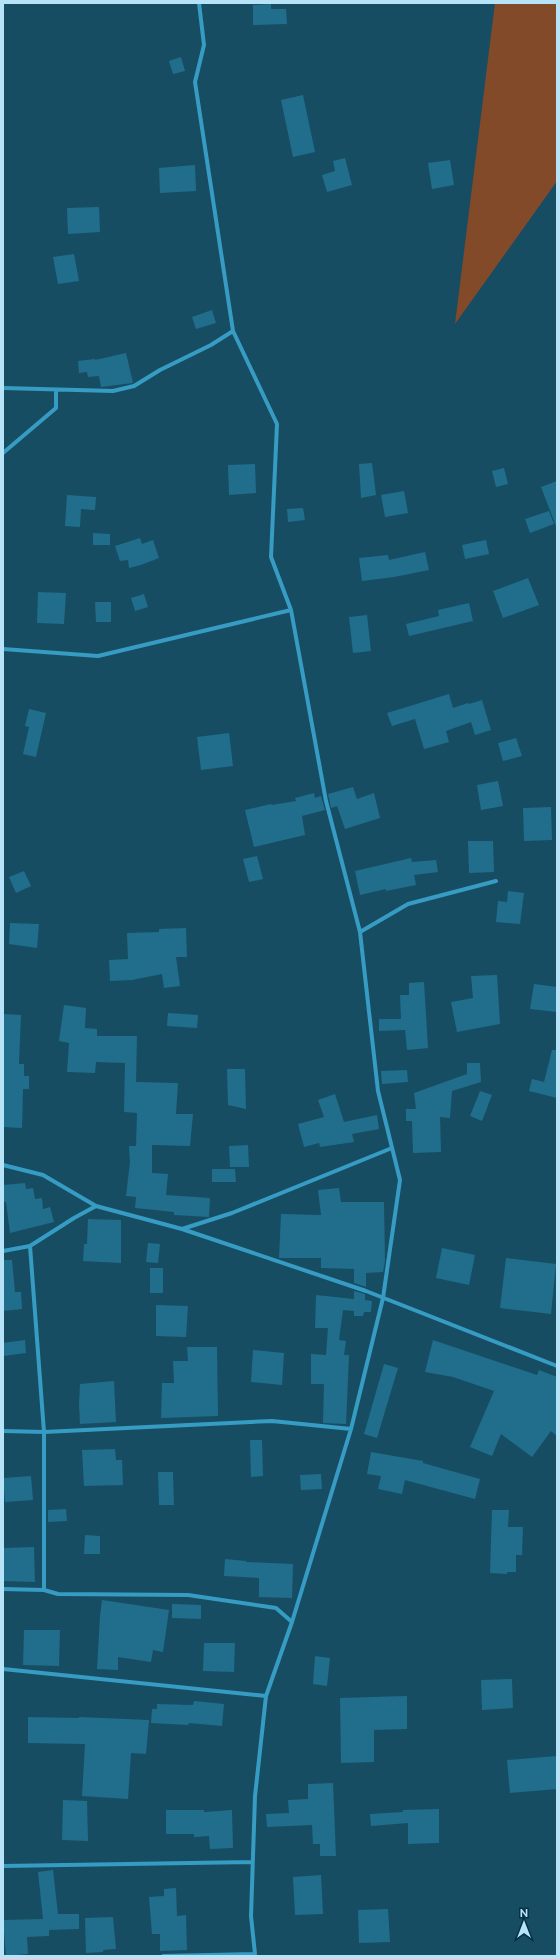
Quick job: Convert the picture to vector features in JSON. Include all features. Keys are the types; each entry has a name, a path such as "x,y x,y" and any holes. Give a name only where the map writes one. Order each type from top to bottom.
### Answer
{"street":[{"path":"163,1956 255,1954 250,1916 252,1862 255,1796 266,1696 292,1622 351,1429 383,1298 400,1180 378,1091 360,932 326,801 291,610 271,557 277,424 233,331 195,82 204,45 199,3"},
{"path":"3,388 114,391 134,386 160,370 233,331"},
{"path":"3,453 56,408 56,390"},
{"path":"3,649 98,656 291,610"},
{"path":"360,932 408,904 496,881"},
{"path":"182,1229 232,1213 392,1148"},
{"path":"3,1165 43,1175 96,1206 182,1229 383,1298 557,1366"},
{"path":"3,1251 30,1246 96,1206"},
{"path":"30,1246 44,1432 44,1590"},
{"path":"3,1431 44,1432 272,1421 351,1429"},
{"path":"3,1589 44,1590 58,1594 188,1595 276,1608 292,1622"},
{"path":"3,1669 266,1696"},
{"path":"3,1866 252,1862"}],"shaded area":[{"path":"495,3 557,3 557,181 455,324"}],"building":[{"path":"271,4 271,9 286,9 287,24 253,25 253,5"},
{"path":"181,57 185,71 173,74 169,61"},
{"path":"303,95 315,152 293,157 281,100"},
{"path":"345,158 352,185 327,192 322,175 335,171 333,161"},
{"path":"450,160 454,185 432,189 428,163"},
{"path":"195,165 196,191 160,193 159,168"},
{"path":"99,207 100,232 68,234 67,208"},
{"path":"74,254 79,281 58,284 53,257"},
{"path":"212,310 216,323 196,329 192,317"},
{"path":"126,353 133,383 101,387 99,376 88,377 87,372 79,373 78,361 95,360"},
{"path":"372,463 376,495 361,498 359,464"},
{"path":"255,464 256,493 229,495 228,465"},
{"path":"504,468 508,484 496,487 492,471"},
{"path":"557,481 557,526 556,526 541,487"},
{"path":"404,491 408,513 385,517 381,495"},
{"path":"67,495 96,497 95,510 81,509 80,527 65,526"},
{"path":"303,508 305,520 288,522 287,509"},
{"path":"549,511 554,524 530,533 525,519"},
{"path":"93,533 110,534 110,545 93,545"},
{"path":"140,538 142,544 153,540 159,558 129,568 128,560 120,561 115,546"},
{"path":"486,540 489,554 465,559 462,545"},
{"path":"425,552 429,570 394,577 362,581 359,558 388,555 389,560"},
{"path":"528,578 539,605 503,618 493,591"},
{"path":"38,592 66,593 64,624 37,623"},
{"path":"144,594 148,607 135,611 131,598"},
{"path":"95,602 111,602 111,622 96,622"},
{"path":"469,603 473,621 409,636 406,624 439,616 438,610"},
{"path":"367,615 371,651 353,653 349,617"},
{"path":"449,694 453,708 482,700 491,730 475,735 471,722 446,731 449,742 424,749 415,719 392,726 387,713"},
{"path":"29,709 46,713 36,757 23,754 29,727 25,726"},
{"path":"229,733 233,766 201,770 197,737"},
{"path":"516,738 522,756 503,761 498,743"},
{"path":"498,781 503,806 481,810 477,785"},
{"path":"353,787 357,799 374,793 380,818 345,829 337,806 331,808 328,794"},
{"path":"314,793 315,798 321,796 325,810 302,816 305,835 254,847 245,810 271,804 296,801 295,798"},
{"path":"551,807 552,840 524,841 523,808"},
{"path":"468,841 493,841 494,872 469,873"},
{"path":"257,856 263,879 249,882 243,859"},
{"path":"411,858 412,862 436,860 438,872 414,875 416,885 386,891 386,889 360,895 355,871"},
{"path":"24,871 31,886 16,893 9,877"},
{"path":"508,891 524,893 520,924 496,922 498,901 507,902"},
{"path":"10,923 39,924 37,948 9,944"},
{"path":"186,928 187,957 176,957 180,986 164,988 162,974 132,980 110,981 109,960 128,959 127,933 159,932 159,929"},
{"path":"497,975 500,1024 457,1032 451,1002 473,998 471,976"},
{"path":"424,982 428,1048 407,1050 405,1030 379,1031 379,1019 401,1019 400,995 409,995 409,983"},
{"path":"534,984 557,987 557,1012 530,1009"},
{"path":"64,1005 86,1008 85,1028 97,1029 97,1036 137,1036 136,1082 178,1083 176,1114 193,1114 190,1146 152,1145 152,1173 168,1174 166,1195 210,1198 209,1217 174,1215 174,1212 135,1208 136,1197 126,1196 130,1162 129,1146 136,1146 137,1113 124,1112 125,1063 96,1062 95,1073 67,1072 69,1043 59,1041"},
{"path":"168,1013 198,1015 197,1028 167,1026"},
{"path":"3,1014 21,1015 19,1064 24,1064 24,1076 29,1076 29,1089 23,1089 22,1128 3,1127"},
{"path":"552,1050 557,1050 557,1098 529,1091 532,1079 544,1082"},
{"path":"467,1063 480,1063 481,1082 452,1091 450,1118 440,1117 441,1152 413,1153 412,1121 406,1121 406,1109 416,1109 414,1093 467,1074"},
{"path":"227,1069 245,1069 246,1109 228,1105"},
{"path":"407,1070 408,1082 382,1084 381,1071"},
{"path":"480,1091 492,1095 482,1121 470,1116"},
{"path":"335,1094 344,1122 377,1115 379,1129 352,1134 354,1142 320,1147 319,1143 304,1147 298,1124 324,1117 318,1100"},
{"path":"248,1145 249,1167 230,1167 229,1146"},
{"path":"212,1169 235,1169 236,1182 212,1182"},
{"path":"25,1183 26,1189 33,1188 35,1199 42,1198 43,1209 50,1207 54,1222 10,1233 6,1202 3,1202 3,1185"},
{"path":"339,1188 341,1202 384,1202 385,1261 383,1272 366,1273 366,1287 354,1283 354,1269 321,1268 321,1258 279,1258 281,1214 321,1215 318,1190"},
{"path":"88,1219 121,1220 121,1263 83,1261 84,1244 87,1244"},
{"path":"148,1243 160,1244 158,1263 146,1262"},
{"path":"442,1248 475,1255 469,1285 436,1278"},
{"path":"506,1258 556,1264 551,1314 500,1308"},
{"path":"3,1260 12,1260 15,1292 21,1292 22,1309 3,1311"},
{"path":"150,1268 163,1268 163,1293 150,1293"},
{"path":"354,1291 365,1294 365,1300 372,1301 371,1312 364,1312 363,1316 354,1316 354,1311 343,1310 339,1340 346,1341 344,1355 349,1355 346,1424 323,1423 324,1384 311,1384 311,1354 326,1355 328,1328 315,1328 316,1295 354,1299"},
{"path":"156,1305 188,1306 186,1337 156,1336"},
{"path":"25,1340 26,1353 3,1356 3,1343"},
{"path":"433,1340 537,1375 539,1370 557,1377 557,1436 551,1431 532,1457 501,1434 492,1456 470,1447 494,1391 453,1377 425,1372"},
{"path":"187,1347 217,1347 218,1416 161,1418 162,1383 174,1383 173,1361 188,1361"},
{"path":"253,1350 284,1353 282,1385 251,1382"},
{"path":"384,1364 398,1368 377,1438 364,1434"},
{"path":"114,1381 116,1422 80,1424 80,1384"},
{"path":"250,1440 262,1440 263,1476 251,1477"},
{"path":"115,1449 116,1460 122,1460 123,1485 84,1486 82,1450"},
{"path":"371,1452 423,1461 423,1463 480,1479 475,1499 405,1480 402,1494 378,1489 381,1476 367,1474"},
{"path":"158,1472 173,1472 174,1505 159,1505"},
{"path":"321,1474 322,1489 301,1490 300,1475"},
{"path":"31,1476 33,1500 5,1502 3,1478"},
{"path":"66,1509 67,1521 48,1522 48,1510"},
{"path":"492,1510 509,1510 508,1527 523,1527 522,1555 516,1555 516,1572 507,1572 507,1574 490,1573"},
{"path":"85,1535 100,1536 100,1554 84,1554"},
{"path":"34,1547 35,1582 3,1581 3,1548"},
{"path":"225,1559 246,1562 293,1564 292,1598 259,1597 259,1578 224,1576"},
{"path":"102,1600 169,1610 163,1652 153,1650 151,1662 118,1657 118,1670 97,1669"},
{"path":"172,1604 201,1605 201,1619 172,1618"},
{"path":"24,1630 60,1630 59,1666 23,1665"},
{"path":"204,1643 235,1643 234,1672 203,1671"},
{"path":"315,1656 330,1658 327,1686 313,1684"},
{"path":"512,1679 513,1708 482,1710 481,1680"},
{"path":"407,1696 407,1729 374,1730 374,1762 341,1763 340,1698"},
{"path":"194,1701 224,1704 222,1726 189,1723 188,1725 151,1723 152,1709 157,1709 157,1704 193,1705"},
{"path":"28,1717 79,1717 149,1720 146,1754 131,1753 128,1799 82,1796 85,1744 28,1743"},
{"path":"557,1756 557,1789 510,1793 507,1760"},
{"path":"333,1783 336,1856 320,1856 320,1844 313,1844 312,1825 267,1827 266,1814 289,1813 288,1800 308,1799 308,1784"},
{"path":"63,1800 87,1801 88,1841 62,1840"},
{"path":"439,1809 439,1843 408,1844 408,1823 371,1826 370,1814 403,1812 403,1810"},
{"path":"166,1810 204,1810 204,1812 232,1810 233,1848 210,1849 209,1836 194,1837 194,1834 166,1834"},
{"path":"53,1870 58,1914 79,1914 79,1929 49,1930 49,1936 27,1937 28,1954 6,1956 3,1920 43,1919 38,1872"},
{"path":"321,1875 323,1914 295,1915 293,1877"},
{"path":"176,1888 177,1916 186,1915 187,1950 160,1951 160,1934 152,1934 149,1897 164,1896 164,1889"},
{"path":"388,1909 390,1942 359,1943 358,1910"},
{"path":"113,1917 116,1949 103,1950 103,1952 86,1953 85,1918"}]}
